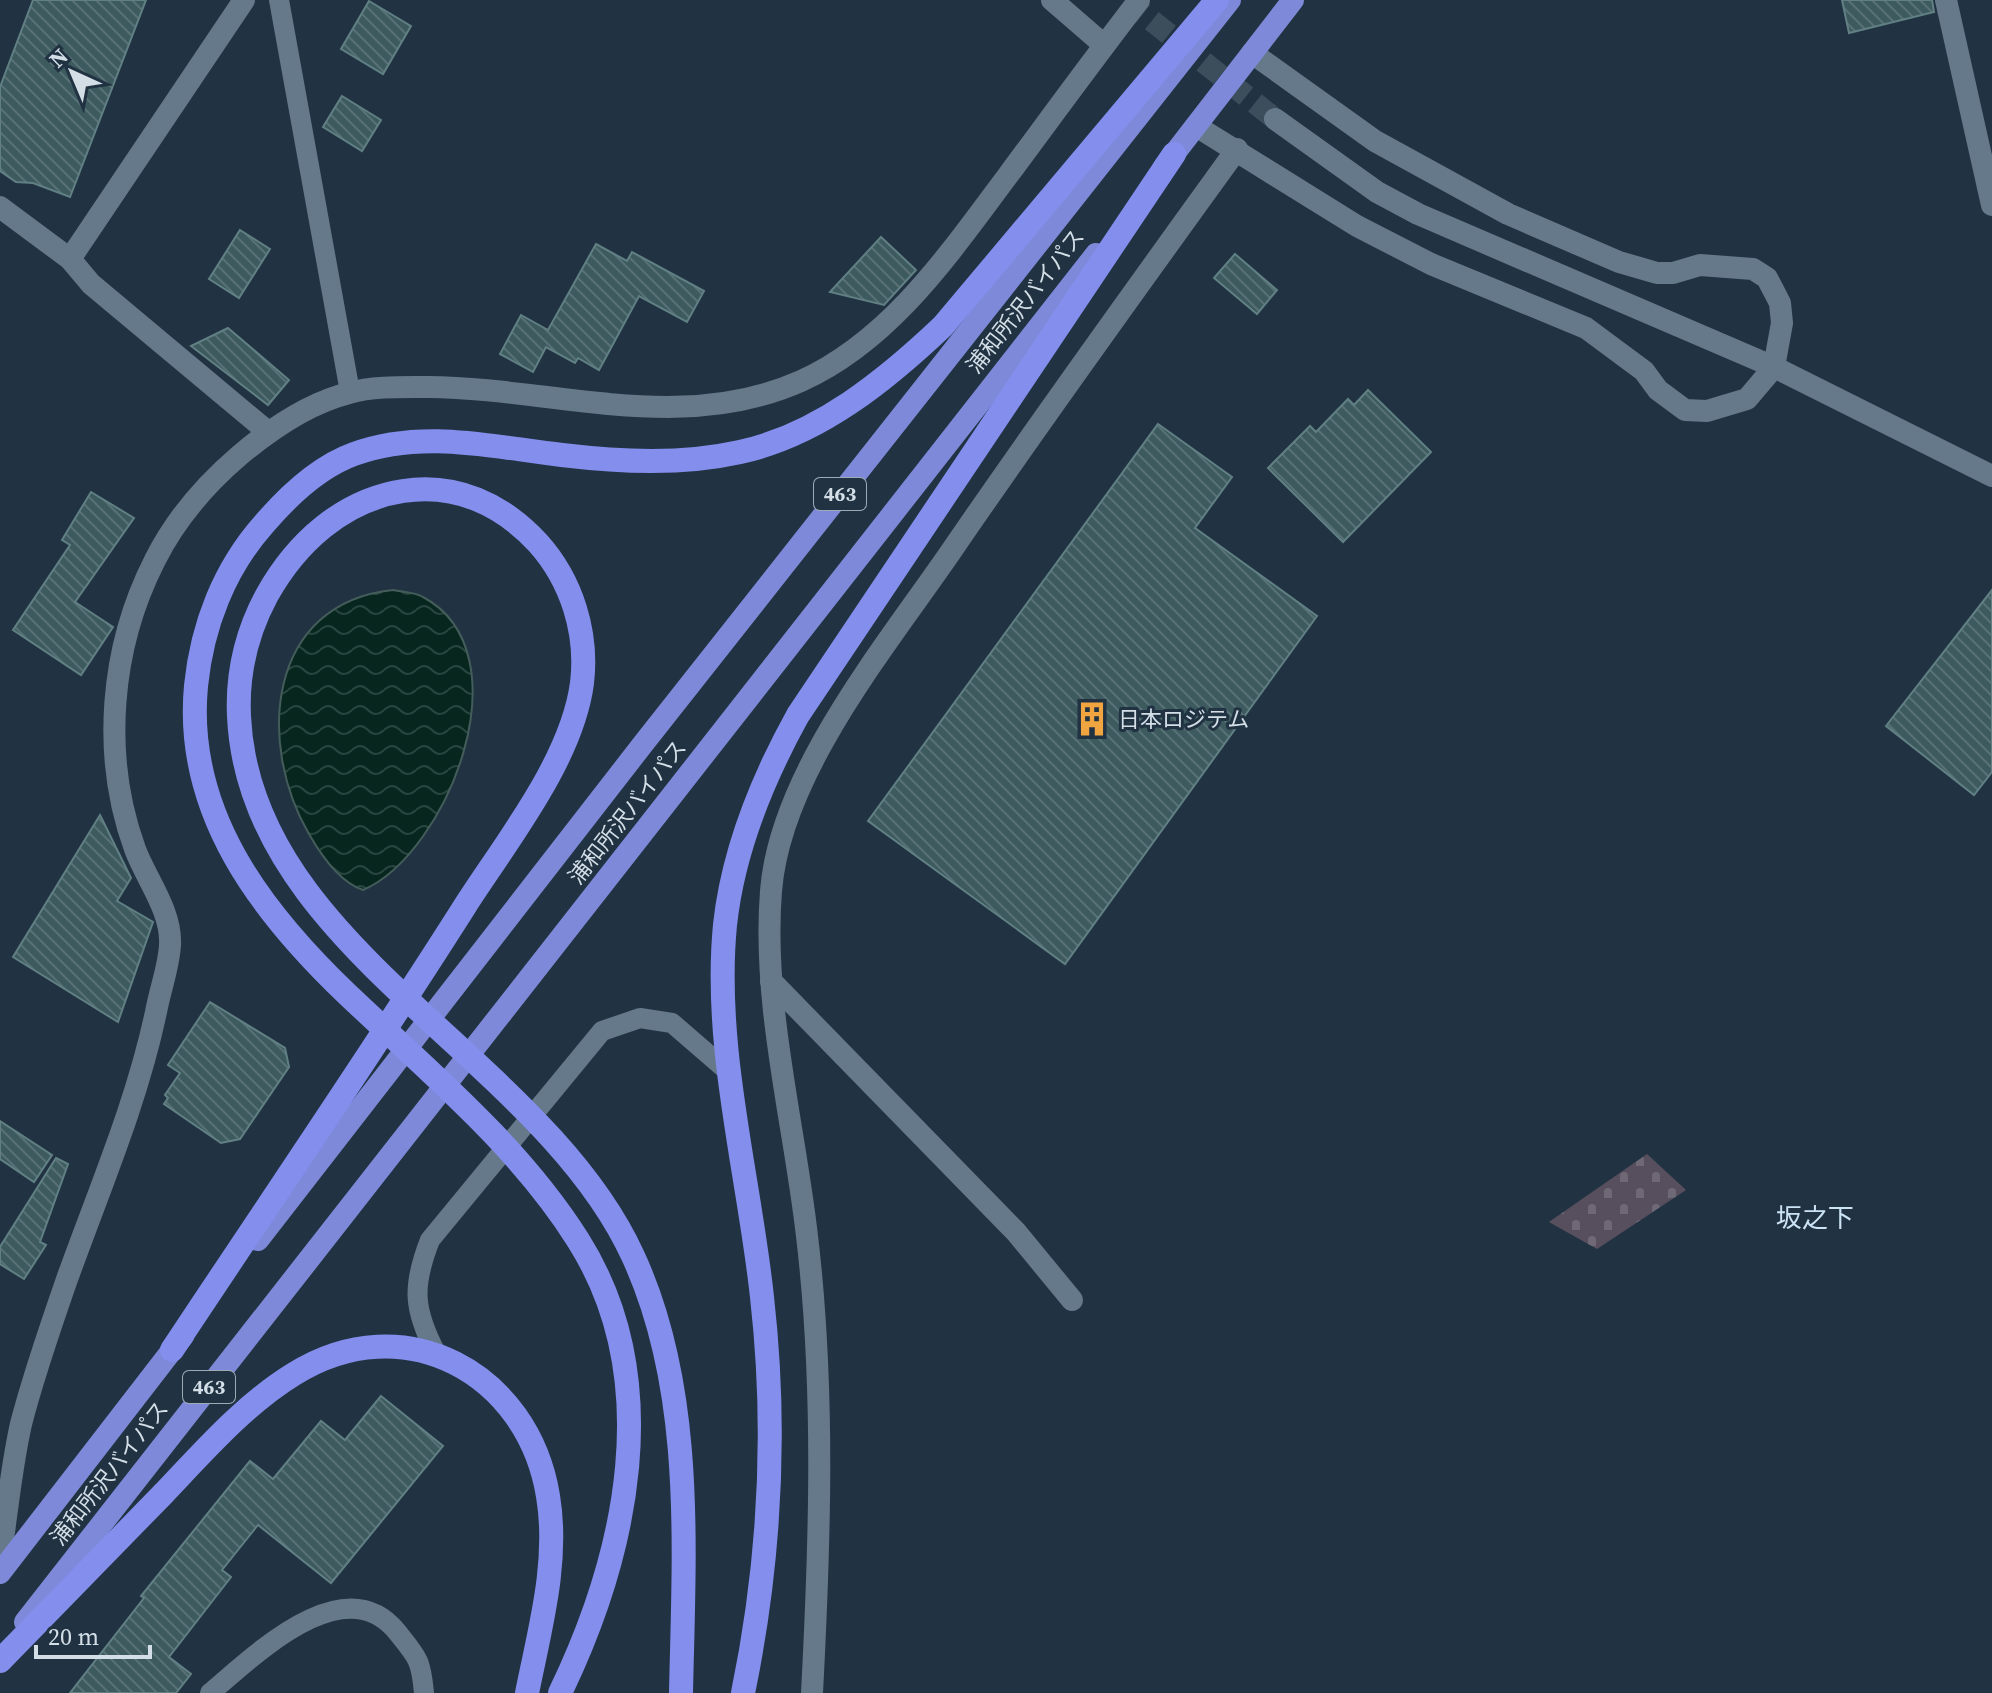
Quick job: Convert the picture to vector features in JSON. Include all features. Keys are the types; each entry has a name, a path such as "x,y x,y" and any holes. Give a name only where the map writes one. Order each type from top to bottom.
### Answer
{"highway":[{"path":"560,1693 600,1596 626,1485 630,1433 628,1384 619,1339 582,1245 523,1165 311,959 256,893 231,853 213,813 196,732 196,689 213,608 238,559 283,502 317,474 350,455 386,444 426,440 611,460 700,459 745,452 829,415 906,361 943,326 1217,0"},
{"name":"浦和所沢バイパス","path":"0,1573 380,1081 1230,0"},
{"name":"浦和所沢バイパス","path":"0,1654 1293,0"},
{"path":"743,1693 763,1575 769,1503 769,1418 762,1297 731,1074 725,1008 725,925 734,876 769,767 798,715 882,585 1174,154"},
{"path":"172,1350 360,1065 427,966 550,771 575,713 582,687 584,650 577,613 565,581 545,551 522,526 493,505 460,493 420,489 386,494 352,506 320,529 293,557 269,590 253,624 242,661 238,701 240,740 248,783 270,838 313,901 346,938 544,1130 607,1209 631,1251 650,1297 666,1354 675,1412 682,1498 681,1693"},
{"path":"0,1661 196,1459 247,1410 294,1373 335,1354 369,1347 403,1346 436,1353 467,1368 497,1393 520,1421 537,1453 548,1495 552,1536 549,1581 527,1693"}],"street":[{"path":"70,259 244,0"},
{"path":"1052,0 1104,45"},
{"path":"0,1560 22,1424 66,1283 124,1131 146,1058 171,941 160,904 135,850 115,760 114,708 133,611 155,560 182,515 220,472 268,432 350,392 462,387 651,409 701,408 754,397 802,380 852,351 900,310 950,253 1139,0"},
{"path":"1946,0 1992,205"},
{"path":"1196,126 1357,226 1431,264 1586,328 1644,371 1658,390 1685,410 1707,411 1747,399 1774,367 1782,323 1780,303 1767,278 1753,269 1700,265 1673,273 1657,273 1619,262 1508,214 1375,141 1252,53"},
{"path":"1275,119 1377,192 1430,220 1774,367 1992,476"},
{"path":"812,1693 819,1518 818,1375 807,1237 771,981 771,888 791,808 836,719 1065,386 1237,149"},
{"path":"0,207 70,259 91,284 268,432"},
{"path":"771,981 1016,1232 1072,1300"}],"lane":[{"path":"279,0 350,392"},
{"path":"436,1353 419,1320 417,1274 430,1240 602,1031 640,1018 672,1023 731,1074"},
{"path":"210,1693 283,1632 345,1607 384,1615 421,1661 424,1693"}],"green space":[{"path":"1647,1154 1686,1190 1597,1249 1549,1222"}],"water":[{"path":"393,590 423,597 454,624 469,661 472,705 464,751 447,796 423,836 394,869 363,890 339,874 309,834 292,798 282,759 279,720 284,683 297,649 319,621 351,600"}],"building":[{"path":"33,0 146,0 70,197 33,183 16,182 0,171 0,87"},
{"path":"1842,0 1932,0 1934,12 1849,33"},
{"path":"369,1 411,26 383,74 341,49"},
{"path":"342,96 381,120 362,151 323,127"},
{"path":"240,230 270,249 239,298 209,279"},
{"path":"881,237 916,270 884,305 830,292"},
{"path":"596,244 627,261 632,252 704,291 687,322 639,296 599,370 578,358 575,363 546,347 533,372 500,354 521,315 548,330"},
{"path":"1235,254 1277,290 1257,314 1214,278"},
{"path":"228,328 289,380 268,405 191,346"},
{"path":"1368,390 1431,452 1343,542 1268,468 1310,426 1316,432 1348,399 1354,405"},
{"name":"日本ロジテム","path":"1158,424 1232,477 1195,528 1317,616 1065,964 868,821"},
{"path":"91,492 134,518 75,602 113,627 81,675 13,630 70,545 62,540"},
{"path":"1992,590 1992,772 1974,795 1886,726"},
{"path":"100,815 131,878 117,901 153,922 118,1022 13,957"},
{"path":"210,1002 285,1048 289,1067 240,1139 221,1143 164,1104 168,1098 165,1095 180,1073 168,1065"},
{"path":"0,1121 52,1155 34,1182 0,1159"},
{"path":"56,1158 68,1164 40,1242 46,1245 24,1279 0,1264 0,1247"},
{"path":"381,1396 443,1446 331,1583 258,1525 222,1570 231,1577 169,1657 191,1674 176,1693 70,1693 144,1598 141,1596 250,1461 273,1479 321,1421 345,1440"}],"tunnel":[{"path":"1126,0 1275,119"}],"place":[{"name":"日本ロジテム","path":"1092,719"}],"district":[{"name":"坂之下","path":"1815,1218"}]}
